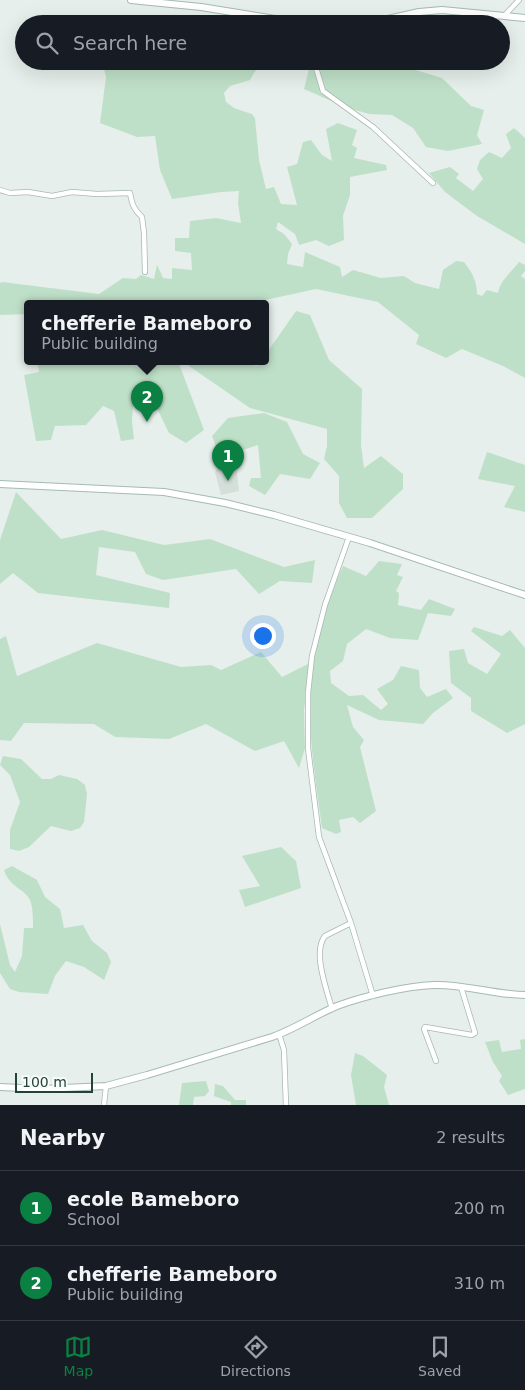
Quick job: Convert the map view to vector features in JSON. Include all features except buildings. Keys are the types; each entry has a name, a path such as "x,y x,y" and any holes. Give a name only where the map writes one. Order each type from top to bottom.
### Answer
{"street":[{"path":"131,0 206,8 248,15"},
{"path":"505,15 519,0"},
{"path":"406,15 442,10 494,15"},
{"path":"510,17 525,18"},
{"path":"317,70 323,91 368,123 433,183"},
{"path":"0,190 10,193 28,192 52,196 72,192 130,194 132,205 142,217 145,272"},
{"path":"0,484 188,495 247,508 350,537 525,595"},
{"path":"350,537 324,606 317,632 308,693 308,748 317,831 351,923 374,996"},
{"path":"332,1009 319,951 325,936 351,923"},
{"path":"0,1087 42,1089 106,1086 279,1034 332,1009 391,991 423,986 445,986 525,995"},
{"path":"436,1061 424,1029 425,1027 472,1035 475,1032 461,987"},
{"path":"279,1034 284,1050 286,1105"},
{"path":"104,1105 106,1086"}],"shaded area":[{"path":"235,456 239,491 221,495 215,472 223,458"}],"green space":[{"path":"104,70 256,70 250,80 230,86 224,93 226,102 234,108 252,114 255,118 259,160 266,189 274,187 281,204 297,205 287,167 297,164 303,142 311,140 322,155 332,161 326,129 338,123 357,130 352,145 357,148 354,158 386,165 387,170 350,177 350,195 343,216 344,240 329,246 316,240 299,245 295,234 278,222 276,229 284,234 292,244 287,264 303,267 305,252 340,267 342,277 353,270 381,278 404,276 415,283 439,289 443,270 456,261 464,262 474,277 477,294 482,296 487,290 498,293 504,280 519,262 525,265 525,271 521,276 525,279 525,378 503,366 462,349 446,358 416,344 419,335 378,302 316,289 266,300 24,300 24,314 0,315 0,283 2,282 99,294 123,278 136,279 141,275 154,279 157,265 163,278 172,279 172,268 192,270 191,253 175,251 175,238 189,238 190,221 216,218 241,223 238,203 239,191 172,199 160,170 155,136 137,137 100,123 106,77"},
{"path":"309,70 416,70 442,78 471,106 484,110 477,135 482,144 448,151 426,147 413,128 392,115 369,114 345,107 304,89"},
{"path":"514,128 525,138 525,244 477,216 445,192 429,173 450,167 459,174 456,178 473,191 483,179 477,169 480,160 489,152 502,158 511,148 506,134"},
{"path":"296,311 310,315 329,360 362,389 361,445 364,468 381,456 403,474 403,489 372,518 347,518 339,503 339,476 324,459 327,446 327,429 250,408 189,366 269,365 269,350"},
{"path":"38,365 180,365 204,430 186,443 169,433 154,402 133,405 134,439 121,441 114,411 103,406 86,425 55,426 51,440 36,441 24,375 39,372"},
{"path":"264,413 287,422 303,454 320,463 310,479 280,474 265,495 249,486 251,478 261,478 258,445 220,457 212,436 228,418"},
{"path":"487,452 525,465 525,512 504,507 515,486 478,479"},
{"path":"16,492 61,539 102,530 164,545 210,539 284,567 315,560 312,583 280,581 259,594 236,569 163,580 146,574 135,552 99,547 96,575 170,593 169,608 38,593 13,573 0,584 0,540"},
{"path":"379,561 402,564 397,575 403,577 396,591 399,593 398,605 421,610 429,599 455,609 451,616 428,613 418,640 390,638 366,629 347,644 343,661 330,671 331,683 349,696 363,695 381,710 388,704 377,689 393,680 401,666 419,670 420,688 427,697 446,689 453,698 433,713 423,724 379,720 347,705 353,727 364,740 360,747 376,811 360,823 353,817 339,820 341,832 336,834 322,828 311,743 311,676 317,643 326,611 343,566 366,576"},
{"path":"474,627 502,636 510,630 525,648 525,724 507,733 471,711 471,698 451,683 449,651 464,649 468,663 487,674 501,654 471,631"},
{"path":"6,636 17,676 97,643 181,667 211,665 221,670 261,652 282,677 310,663 304,710 305,748 299,768 284,741 255,751 206,724 169,739 115,737 94,724 24,723 11,741 0,740 0,639"},
{"path":"3,756 21,759 42,779 51,779 59,775 77,779 85,785 87,794 84,822 80,828 71,831 51,826 29,847 19,851 10,849 10,830 20,802 10,775 0,765"},
{"path":"281,847 296,861 301,888 245,907 239,890 260,886 242,856"},
{"path":"12,866 37,880 45,897 60,909 64,928 83,925 92,941 107,953 111,962 104,980 84,967 66,961 55,976 48,994 19,992 10,989 0,973 0,924 10,965 15,972 22,956 24,928 33,928 30,900 10,881 4,870"},
{"path":"525,1039 525,1089 508,1095 499,1081 502,1076 493,1062 485,1042 499,1040 502,1052 521,1049 520,1040"},
{"path":"355,1053 363,1056 387,1075 384,1087 389,1105 356,1105 351,1075"},
{"path":"206,1081 209,1091 205,1096 194,1097 193,1105 179,1105 182,1083"},
{"path":"215,1084 223,1086 235,1100 246,1100 246,1105 231,1105 231,1102 214,1096"}],"place":[{"name":"chefferie Bameboro","path":"147,422"},
{"name":"ecole Bameboro","path":"228,481"}]}
